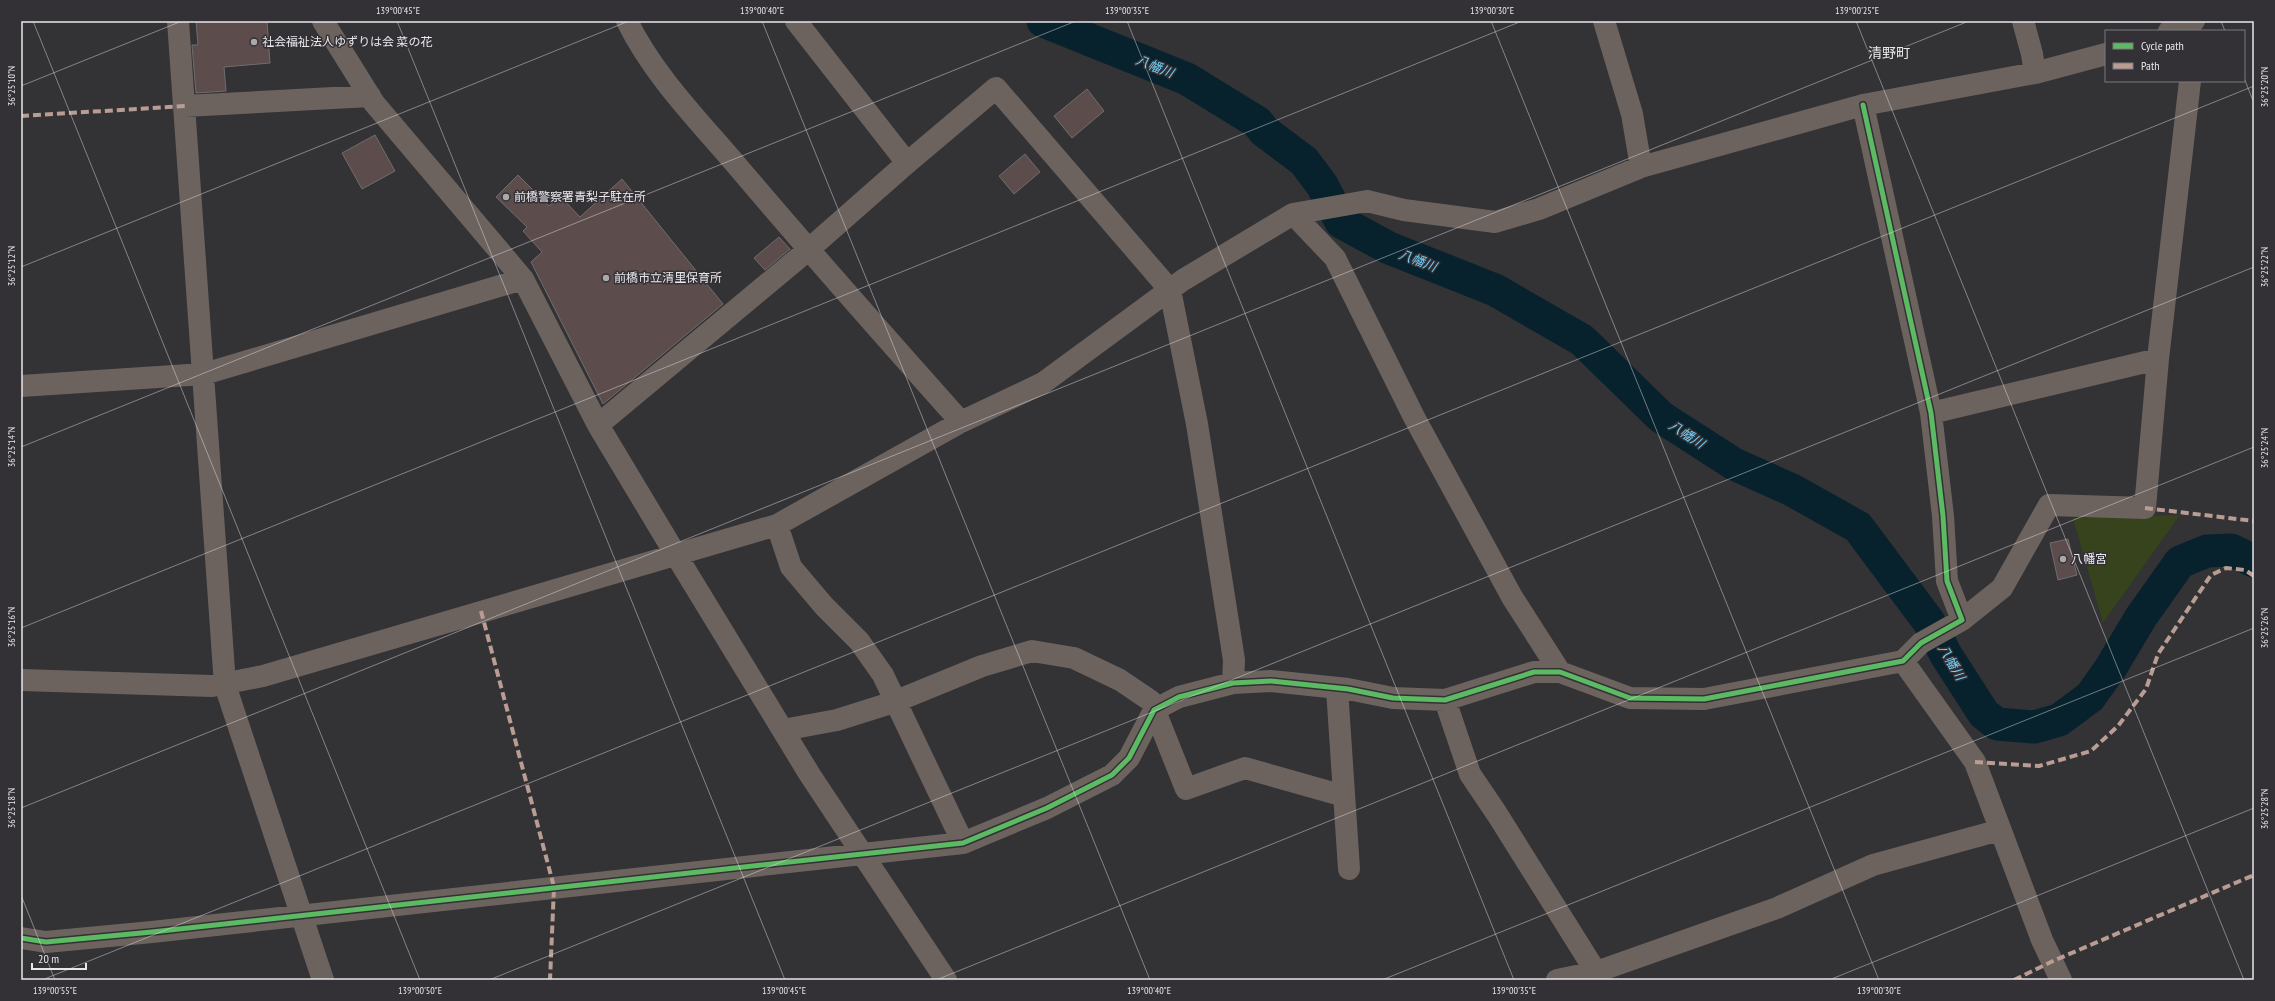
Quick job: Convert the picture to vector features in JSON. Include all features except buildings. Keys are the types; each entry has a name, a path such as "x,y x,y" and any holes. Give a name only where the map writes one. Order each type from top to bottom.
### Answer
{"street":[{"path":"178,21 225,684 323,980"},
{"path":"323,21 374,103 523,279 598,425 676,555 783,730 862,854 946,980"},
{"path":"627,21 635,37 665,81 808,250 961,422"},
{"path":"796,21 907,163"},
{"path":"1604,21 1632,114 1641,167"},
{"path":"2023,21 2032,54 2035,73"},
{"path":"2172,30 2194,21"},
{"path":"21,680 225,684 263,676 776,525 961,422 1043,383 1183,280 1294,214 1367,201 1404,210 1495,222 1539,209 1641,167 1862,105 2035,73 2105,54"},
{"path":"21,938 34,941 52,941 963,843 1047,808 1112,775 1129,758 1154,710 1179,697 1233,683 1271,682 1348,690 1393,698 1445,700 1534,672 1560,672 1630,698 1704,700 1904,661 1921,644 1956,624 2002,588 2049,505 2145,508 2158,359 2190,82"},
{"path":"598,425 808,250 907,163 996,88 1170,290 1199,440 1234,660 1233,683"},
{"path":"185,106 370,96"},
{"path":"1862,105 1931,413 1943,516 1947,581 1956,624"},
{"path":"1294,214 1335,258 1418,424 1512,596 1560,672"},
{"path":"21,386 204,374 523,279"},
{"path":"1931,413 2158,359"},
{"path":"776,525 791,567 824,606 859,641 883,675 894,702 963,843"},
{"path":"783,730 837,720 894,702 982,666 1032,651 1074,658 1120,680 1151,701 1186,789 1245,768 1344,796"},
{"path":"1904,661 1976,762 2042,940 2061,980"},
{"path":"1337,690 1349,869"},
{"path":"1445,700 1470,774 1498,814 1599,976"},
{"path":"1557,980 1599,976 1777,908 1873,865 2000,830"}],"green space":[{"path":"2180,515 2103,623 2073,518"}],"waterway":[{"name":"八幡川","path":"1043,21 1187,79 1257,122 1264,131 1304,161 1322,185 1341,222 1389,248 1495,290 1582,340 1661,417 1734,464 1792,490 1858,527 1929,622 1946,655 1984,714 1997,724 2034,727 2059,720 2090,697 2110,669 2141,617 2180,562 2207,551 2231,550 2254,561"}],"marked path":[{"path":"21,116 185,106"},
{"path":"2145,508 2254,521"},
{"path":"1975,762 2039,766 2091,751 2118,726 2146,689 2158,654 2211,575 2226,568 2245,570 2254,576"},
{"path":"481,611 554,887 550,980"},
{"path":"2014,980 2053,961 2254,875"}],"cycle path":[{"path":"21,938 46,942 152,932 963,843 1047,808 1112,775 1129,758 1154,710 1179,697 1233,683 1271,681 1348,689 1393,698 1445,700 1534,672 1560,672 1630,698 1704,699 1903,661 1921,643 1962,620 1947,581 1943,516 1931,413 1863,105"}],"place":[{"name":"社会福祉法人ゆずりは会 菜の花","path":"254,42"},
{"name":"前橋警察署青梨子駐在所","path":"506,197"},
{"name":"前橋市立清里保育所","path":"606,278"},
{"name":"八幡宮","path":"2063,559"}],"district":[{"name":"清野町","path":"1889,53"}]}
